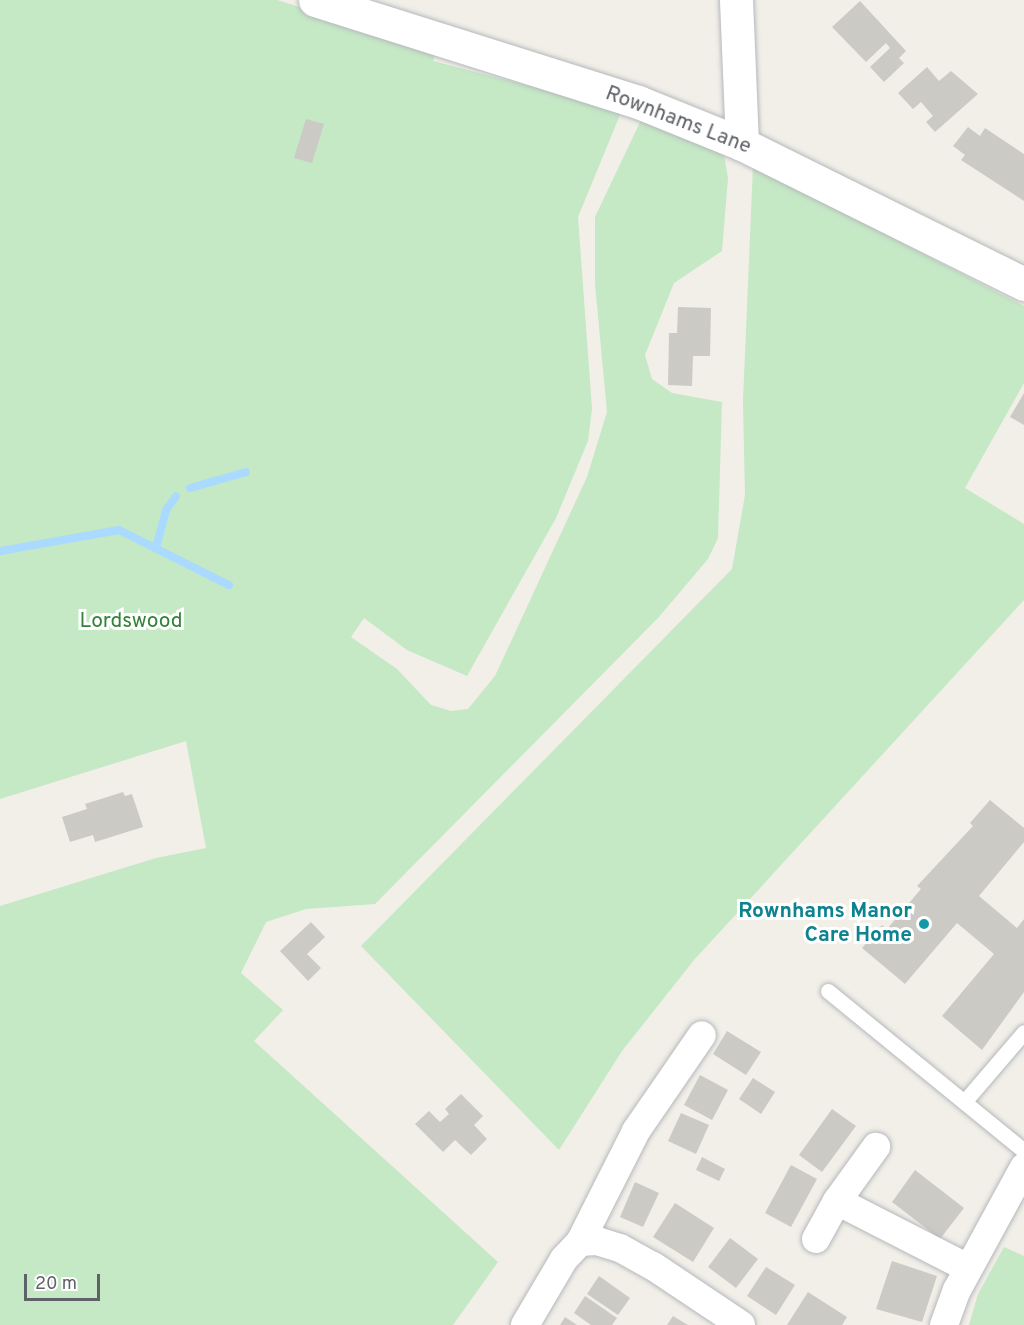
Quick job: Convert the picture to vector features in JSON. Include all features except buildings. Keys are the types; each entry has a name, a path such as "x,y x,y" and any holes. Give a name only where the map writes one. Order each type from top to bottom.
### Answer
{"street":[{"name":"Rownhams Lane","path":"315,0 638,102 742,144 1024,284"},
{"path":"736,0 742,144"},
{"path":"525,1325 564,1259 580,1242 636,1131 702,1035"},
{"path":"816,1239 837,1201 876,1147"},
{"path":"944,1325 968,1268 1024,1167"},
{"path":"837,1201 968,1268"},
{"path":"580,1242 597,1241 620,1248 741,1325"}],"lane":[{"path":"828,991 1024,1151"},
{"path":"964,1102 1024,1032"}],"green space":[{"name":"Lordswood","path":"0,0 277,0 437,50 433,61 622,110 578,217 592,409 588,441 556,518 467,676 407,650 364,618 351,637 397,669 431,705 451,711 468,709 495,676 587,477 607,412 595,284 595,217 642,118 723,149 728,178 722,251 674,283 645,355 652,379 672,393 722,402 718,538 708,559 658,618 375,904 306,909 266,922 241,973 283,1010 254,1041 498,1262 453,1325 0,1325 0,906 156,858 206,848 186,741 0,799"},
{"path":"753,166 1024,306 1024,383 965,488 1024,524 1024,600 694,960 622,1051 559,1150 361,946 732,569 745,495 743,401"},
{"path":"1004,1247 1024,1256 1024,1325 969,1325 978,1294"}],"waterway":[{"path":"190,488 246,472"},
{"path":"156,548 166,510 176,496"},
{"path":"0,551 119,530 229,585"}],"place":[{"name":"Rownhams Manor Care Home","path":"924,924"}]}
